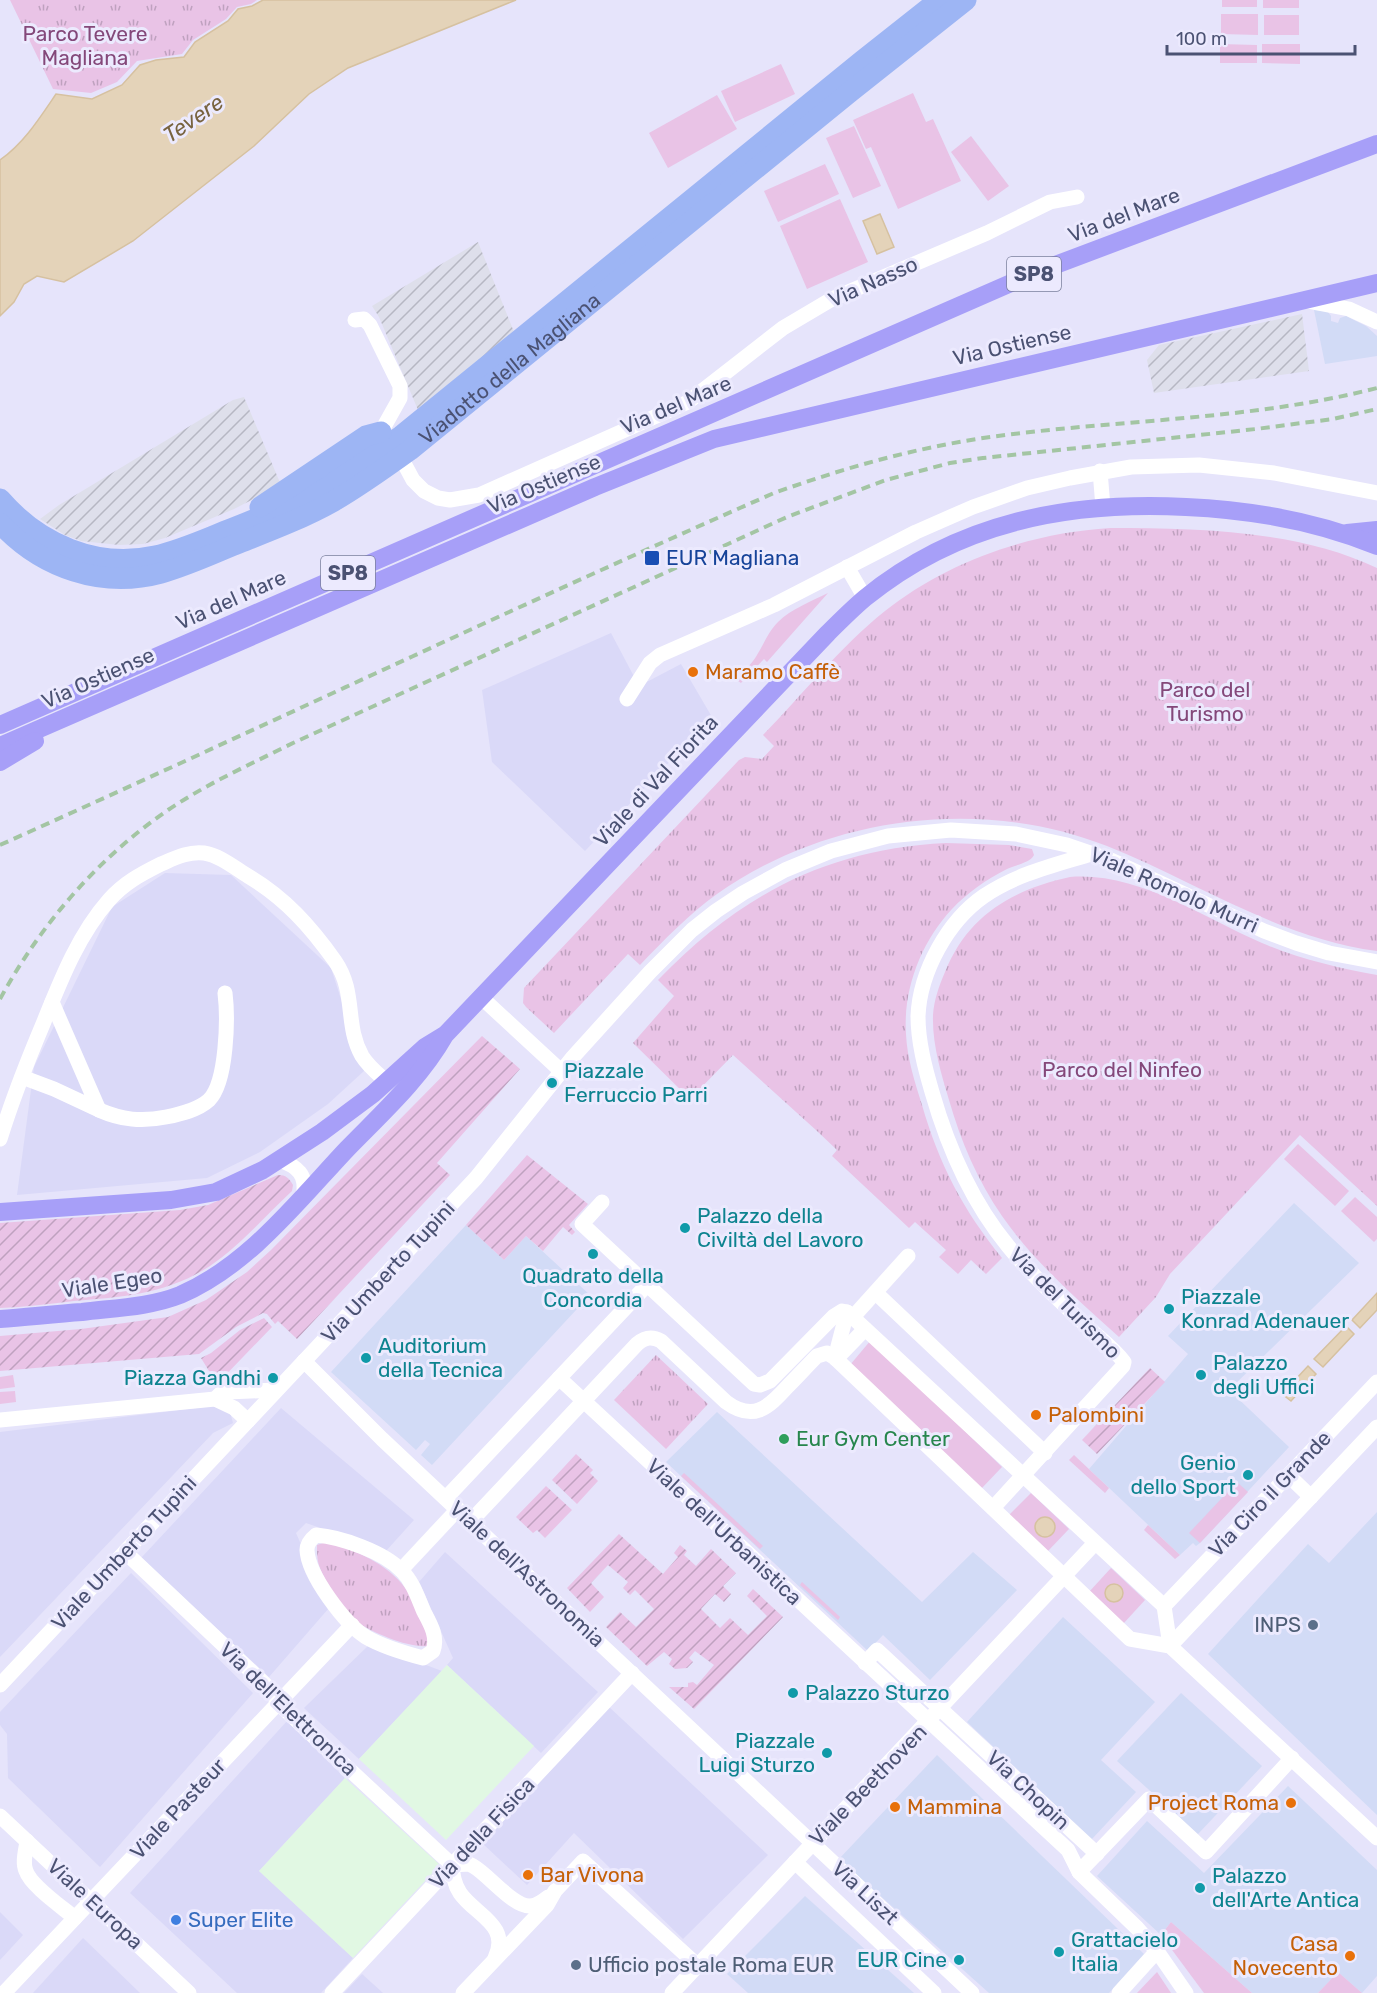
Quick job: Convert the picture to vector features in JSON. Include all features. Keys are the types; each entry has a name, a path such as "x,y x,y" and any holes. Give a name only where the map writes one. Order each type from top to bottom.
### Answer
{"highway":[{"name":"Viadotto della Magliana","path":"11,526 86,555 111,559 137,559 165,554 312,494 356,468 394,441 939,0"},
{"name":"Viadotto della Magliana","path":"0,498 11,526 33,553 66,569 103,577 138,577 162,573 283,525 334,501 365,482 428,436 966,0"},
{"path":"225,531 366,436 381,432"}],"main road":[{"name":"Via del Mare","path":"0,725 1034,273 1377,144"},
{"name":"Via Ostiense","path":"0,746 595,487 714,439 1377,283"},
{"name":"Viale di Val Fiorita","path":"482,998 828,633 865,598 923,559 979,533 1038,516 1103,507 1227,510 1296,520 1377,546"},
{"path":"1342,533 1377,530"},
{"path":"0,762 38,740 69,716"},
{"name":"Viale Egeo","path":"0,1319 124,1307 159,1301 179,1295 206,1281 239,1258 303,1196 420,1072 445,1035 482,998"},
{"name":"Viale Egeo","path":"0,1212 196,1197 216,1192 279,1160 347,1115 425,1047 445,1035"}],"street":[{"name":"Via Nasso","path":"381,432 389,436 412,480 419,488 438,498 456,500 495,489 688,402 783,328 832,299 987,233 1050,202 1077,197"},
{"path":"1304,300 1348,309 1377,322"},
{"path":"355,320 364,319 370,325 400,386 400,398 381,432"},
{"path":"688,402 697,421"},
{"path":"627,699 650,663 660,655 774,604 916,532 986,501 1028,488 1100,471 1138,466 1211,465 1284,474 1377,493"},
{"path":"1100,471 1103,507"},
{"path":"847,567 865,598"},
{"name":"Viale Romolo Murri","path":"561,1071 616,1008 692,930 743,893 804,861 854,844 917,832 979,831 1030,836 1094,853 1130,867 1264,931 1329,953 1377,962"},
{"path":"0,1139 22,1077 68,966 107,902 121,888 141,874 182,855 198,852 209,854 271,891 295,911 310,928 336,963 346,983 350,1000 351,1023 360,1052 371,1068 387,1082"},
{"name":"Via del Turismo","path":"1045,1453 1123,1366 1122,1360 1022,1264 980,1207 955,1159 941,1121 928,1078 919,1036 918,1017 929,969 945,939 966,912 984,896 1017,878 1094,853"},
{"path":"22,1077 123,1119 150,1120 189,1111 208,1100 220,1079 227,1022 225,993"},
{"path":"482,998 561,1071"},
{"path":"52,1002 99,1110"},
{"name":"Via Umberto Tupini","path":"308,1358 488,1166 561,1071"},
{"path":"279,1160 294,1166 301,1173 304,1182 303,1196"},
{"path":"602,1202 582,1224 751,1382 757,1385 774,1378 836,1314 842,1311 850,1315 1164,1606 1170,1646"},
{"path":"836,1358 850,1315 876,1293 908,1256"},
{"path":"446,1498 646,1285"},
{"path":"876,1293 1045,1453 993,1508"},
{"path":"836,1358 865,1329"},
{"path":"471,1521 641,1340 650,1338 661,1341 726,1402 746,1412 759,1410 771,1404 819,1354 827,1353 836,1358 1130,1639 1170,1646 1377,1838"},
{"path":"0,1420 215,1399 234,1408 248,1421 308,1358"},
{"name":"Viale dell'Astronomia","path":"308,1358 382,1439 812,1843"},
{"path":"560,1378 584,1400"},
{"name":"Via Ciro il Grande","path":"1164,1606 1377,1382"},
{"path":"215,1399 227,1392 276,1390"},
{"name":"Viale dell'Urbanistica","path":"584,1400 865,1663"},
{"name":"Viale Umberto Tupini","path":"0,1685 248,1421"},
{"name":"Via Ciro il Grande","path":"1170,1646 1377,1426"},
{"path":"1289,1476 1311,1497"},
{"path":"401,1570 458,1509"},
{"path":"316,1535 329,1536 368,1550 401,1570 411,1584 436,1642 433,1651 423,1658 365,1636 352,1624 332,1602 312,1569 307,1549 309,1541 316,1535"},
{"name":"Viale Beethoven","path":"672,1993 1095,1543"},
{"name":"Via dell'Elettronica","path":"125,1552 271,1690 278,1703 452,1865"},
{"name":"Viale Pasteur","path":"4,1993 352,1624"},
{"path":"930,1720 865,1663 877,1650 941,1708"},
{"name":"Via della Fisica","path":"332,1993 632,1673"},
{"name":"Via Chopin","path":"941,1708 1097,1854"},
{"name":"Via Chopin","path":"930,1720 1068,1850 1080,1872 1137,1928 1157,1951 1186,1993"},
{"path":"1080,1872 1149,1798 1206,1852 1292,1758"},
{"name":"Viale Europa","path":"0,1816 189,1993"},
{"path":"27,1841 24,1863 27,1873 41,1889 75,1918"},
{"name":"Via Liszt","path":"812,1843 970,1993"},
{"path":"494,1960 499,1948 499,1936 492,1924 458,1890 452,1865 469,1864 473,1866 510,1897 527,1906 539,1903 555,1891 583,1861 697,1965"},
{"name":"Via Liszt","path":"795,1862 934,1993"},
{"path":"463,1993 547,1905 555,1891"},
{"path":"1119,1993 1157,1951"}],"shaded area":[{"path":"478,242 514,332 418,410 379,317 372,306"},
{"path":"1314,310 1327,311 1331,316 1331,321 1338,323 1340,318 1346,316 1366,326 1377,336 1377,356 1325,364"},
{"path":"1302,314 1309,371 1154,393 1147,360 1159,345"},
{"path":"244,397 281,485 234,509 165,538 143,544 119,545 81,541 65,535 40,519 59,505 233,400"},
{"path":"611,633 639,686 681,664 712,717 585,851 492,762 482,690"},
{"path":"165,873 231,875 331,968 364,1071 328,1104 260,1152 207,1178 17,1195 34,1067 112,907"},
{"name":"Palazzo degli Uffici","path":"1294,1203 1359,1263 1229,1390 1289,1447 1200,1543 1196,1546 1193,1543 1180,1555 1089,1469 1188,1354 1168,1336"},
{"path":"466,1225 504,1260 526,1236 590,1295 432,1465 421,1455 430,1444 425,1440 416,1450 331,1372"},
{"path":"213,1406 230,1412 233,1423 213,1433 0,1657 0,1432"},
{"path":"281,1408 414,1520 386,1551 306,1523 296,1533 329,1608 269,1677 141,1558"},
{"path":"717,1412 922,1602 973,1552 1017,1590 930,1680 883,1635 868,1651 666,1462"},
{"name":"INPS","path":"1377,1512 1377,1815 1208,1654 1308,1544 1329,1563"},
{"path":"445,1552 598,1692 541,1753 447,1665 453,1658 419,1582"},
{"path":"131,1573 253,1693 100,1867 8,1778 7,1734 0,1725 0,1712"},
{"path":"1063,1617 1155,1702 1101,1760 1136,1792 1092,1839 967,1722"},
{"path":"370,1644 442,1671 359,1759 304,1708"},
{"path":"447,1665 534,1746 446,1840 359,1759"},
{"path":"1181,1693 1262,1766 1198,1834 1117,1761"},
{"path":"608,1706 768,1855 683,1939 574,1833 527,1885 482,1843"},
{"path":"287,1721 345,1778 259,1871 353,1958 321,1993 237,1993 130,1893"},
{"path":"937,1755 1144,1954 1109,1993 989,1993 839,1859"},
{"path":"345,1778 440,1865 353,1958 259,1871"},
{"path":"1288,1786 1377,1870 1377,1976 1362,1993 1338,1972 1318,1993 1252,1993 1171,1922 1161,1935 1097,1876 1147,1821 1204,1873"},
{"path":"805,1896 914,1993 748,1993 727,1974"},
{"path":"0,1912 23,1935 0,1960"},
{"path":"83,1938 140,1993 33,1993"},
{"path":"362,1974 383,1993 344,1993"}],"green space":[{"name":"Parco Tevere Magliana","path":"10,0 257,0 237,7 226,19 193,40 182,54 137,61 117,82 91,93 53,89"},
{"path":"1222,0 1257,0 1257,7 1222,7"},
{"path":"1263,0 1299,0 1299,8 1263,8"},
{"path":"1221,14 1258,14 1258,35 1221,34"},
{"path":"1264,15 1299,15 1299,35 1264,35"},
{"path":"1220,44 1257,45 1257,63 1220,63"},
{"path":"1262,44 1300,44 1300,64 1262,63"},
{"path":"781,64 795,94 735,122 721,91"},
{"path":"913,93 926,122 933,119 961,181 898,209 871,147 866,149 853,120"},
{"path":"717,95 737,129 668,168 649,133"},
{"path":"854,126 881,186 853,198 826,138"},
{"path":"971,136 1009,186 988,201 951,152"},
{"path":"825,164 839,194 778,222 764,191"},
{"path":"840,199 868,262 807,289 780,226"},
{"name":"Parco del Turismo","path":"1110,528 1211,531 1280,539 1346,555 1377,568 1377,951 1341,944 1272,922 1140,860 1107,846 1059,831 1008,821 957,819 906,822 856,831 807,847 760,867 707,902 640,965 628,954 554,1033 526,1007 523,1003 524,988 739,760 745,757 762,759 774,746 763,735 837,655 885,611 909,593 935,578 991,553 1050,536"},
{"path":"828,593 767,662 764,659 741,683 720,669 732,672 741,671 749,666 771,630 783,617"},
{"path":"946,843 1009,845 1032,849 1034,855 1026,862 1007,869 985,882 964,897 941,922 931,936 916,967 906,1017 910,1061 919,1097 936,1147 964,1204 1002,1258 986,1274 971,1260 958,1274 939,1257 946,1250 915,1222 909,1228 832,1156 837,1150 733,1055 690,1099 633,1043 674,996 658,980 689,950 754,901 788,882 862,855 903,847"},
{"name":"Parco del Ninfeo","path":"1070,877 1096,877 1145,889 1169,898 1276,949 1319,962 1377,975 1377,1206 1300,1135 1170,1274 1156,1297 1119,1337 1042,1265 993,1203 971,1161 959,1131 940,1069 934,1037 933,1015 937,993 955,952 966,935 979,920 1011,898 1029,889"},
{"path":"482,1036 520,1069 437,1163 450,1175 297,1339 278,1321 275,1324 267,1314 263,1313 236,1327 199,1354 0,1371 0,1336 81,1329 168,1317 206,1300 247,1272"},
{"path":"1298,1144 1349,1191 1335,1206 1284,1159"},
{"path":"527,1155 588,1204 569,1225 575,1232 572,1235 563,1227 543,1251 526,1236 504,1260 466,1225"},
{"path":"278,1175 289,1179 293,1185 292,1191 232,1249 210,1266 178,1283 127,1296 0,1308 0,1223 180,1210 208,1205"},
{"path":"1355,1197 1377,1217 1377,1239 1374,1242 1341,1211"},
{"path":"264,1318 272,1327 217,1384 201,1358 240,1330"},
{"path":"871,1340 1002,1467 981,1489 850,1365"},
{"path":"656,1355 708,1404 666,1449 614,1400"},
{"path":"1150,1368 1165,1382 1097,1454 1082,1440"},
{"path":"13,1375 15,1387 0,1389 0,1377"},
{"path":"15,1391 16,1402 0,1404 0,1392"},
{"path":"576,1454 593,1470 590,1473 598,1481 577,1504 552,1480"},
{"path":"1074,1455 1109,1488 1105,1493 1069,1460"},
{"path":"684,1473 763,1546 760,1549 681,1476"},
{"path":"1237,1482 1248,1492 1200,1543 1189,1533"},
{"path":"546,1486 572,1510 545,1538 537,1530 533,1533 516,1517"},
{"path":"1031,1493 1069,1529 1048,1551 1009,1515"},
{"path":"1148,1525 1180,1555 1175,1559 1144,1530"},
{"path":"619,1534 663,1574 678,1557 674,1553 680,1545 687,1551 684,1555 696,1566 711,1549 736,1573 723,1586 731,1594 724,1602 715,1594 701,1609 720,1628 730,1618 748,1635 767,1616 747,1596 753,1589 783,1617 694,1709 669,1687 688,1687 688,1683 693,1682 697,1685 714,1665 695,1651 689,1658 693,1662 687,1668 675,1669 669,1664 672,1659 664,1652 647,1666 606,1627 620,1612 636,1627 654,1609 635,1590 630,1595 623,1588 628,1582 608,1565 591,1583 604,1597 590,1612 567,1588"},
{"path":"326,1542 370,1559 398,1580 417,1607 429,1641 427,1646 411,1645 391,1639 352,1618 331,1589 319,1565 317,1545"},
{"path":"1111,1568 1145,1600 1123,1624 1089,1592"},
{"path":"802,1582 840,1617 838,1620 800,1585"},
{"path":"1171,1922 1252,1993 1204,1993 1161,1935"},
{"path":"1157,1972 1171,1993 1137,1993"},
{"path":"1338,1972 1362,1993 1318,1993"}],"water":[{"name":"Tevere","path":"263,0 516,0 348,68 309,94 254,146 133,241 64,282 37,276 24,284 14,302 0,316 0,160 24,138 56,94 92,99 122,85 140,65 156,60 184,57 195,42 228,21 238,9 252,6"},
{"path":"880,214 894,247 877,254 863,221"},
{"path":"1377,1293 1377,1310 1360,1328 1352,1320"},
{"path":"1346,1326 1354,1334 1323,1367 1314,1359"},
{"path":"1308,1366 1316,1374 1291,1401 1282,1394"},
{"path":"1045,1517 1052,1520 1055,1527 1052,1534 1045,1537 1038,1534 1035,1527 1038,1520"},
{"path":"1110,1584 1118,1584 1123,1589 1121,1600 1110,1602 1105,1597 1105,1589"}],"railway":[{"path":"0,845 580,580 801,483 884,458 969,440 1046,430 1236,413 1330,399 1377,388"},
{"path":"0,999 34,945 73,894 118,849 183,800 293,743 787,517 886,480 950,463 1256,429 1333,419 1377,409"}],"place":[{"name":"EUR Magliana","path":"652,558"},
{"name":"Maramo Caffè","path":"693,672"},
{"name":"Piazzale Ferruccio Parri","path":"552,1083"},
{"name":"Palazzo della Civiltà del Lavoro","path":"685,1228"},
{"name":"Quadrato della Concordia","path":"593,1254"},
{"name":"Piazzale Konrad Adenauer","path":"1169,1309"},
{"name":"Auditorium della Tecnica","path":"366,1358"},
{"name":"Palazzo degli Uffici","path":"1201,1375"},
{"name":"Piazza Gandhi","path":"273,1378"},
{"name":"Palombini","path":"1036,1415"},
{"name":"Eur Gym Center","path":"784,1439"},
{"name":"Genio dello Sport","path":"1248,1475"},
{"name":"INPS","path":"1313,1625"},
{"name":"Palazzo Sturzo","path":"793,1693"},
{"name":"Piazzale Luigi Sturzo","path":"827,1753"},
{"name":"Project Roma","path":"1291,1803"},
{"name":"Mammina","path":"895,1807"},
{"name":"Bar Vivona","path":"528,1875"},
{"name":"Palazzo dell'Arte Antica","path":"1200,1888"},
{"name":"Super Elite","path":"176,1920"},
{"name":"Grattacielo Italia","path":"1059,1952"},
{"name":"Casa Novecento","path":"1350,1956"},
{"name":"EUR Cine","path":"959,1960"},
{"name":"Ufficio postale Roma EUR","path":"576,1965"}]}
